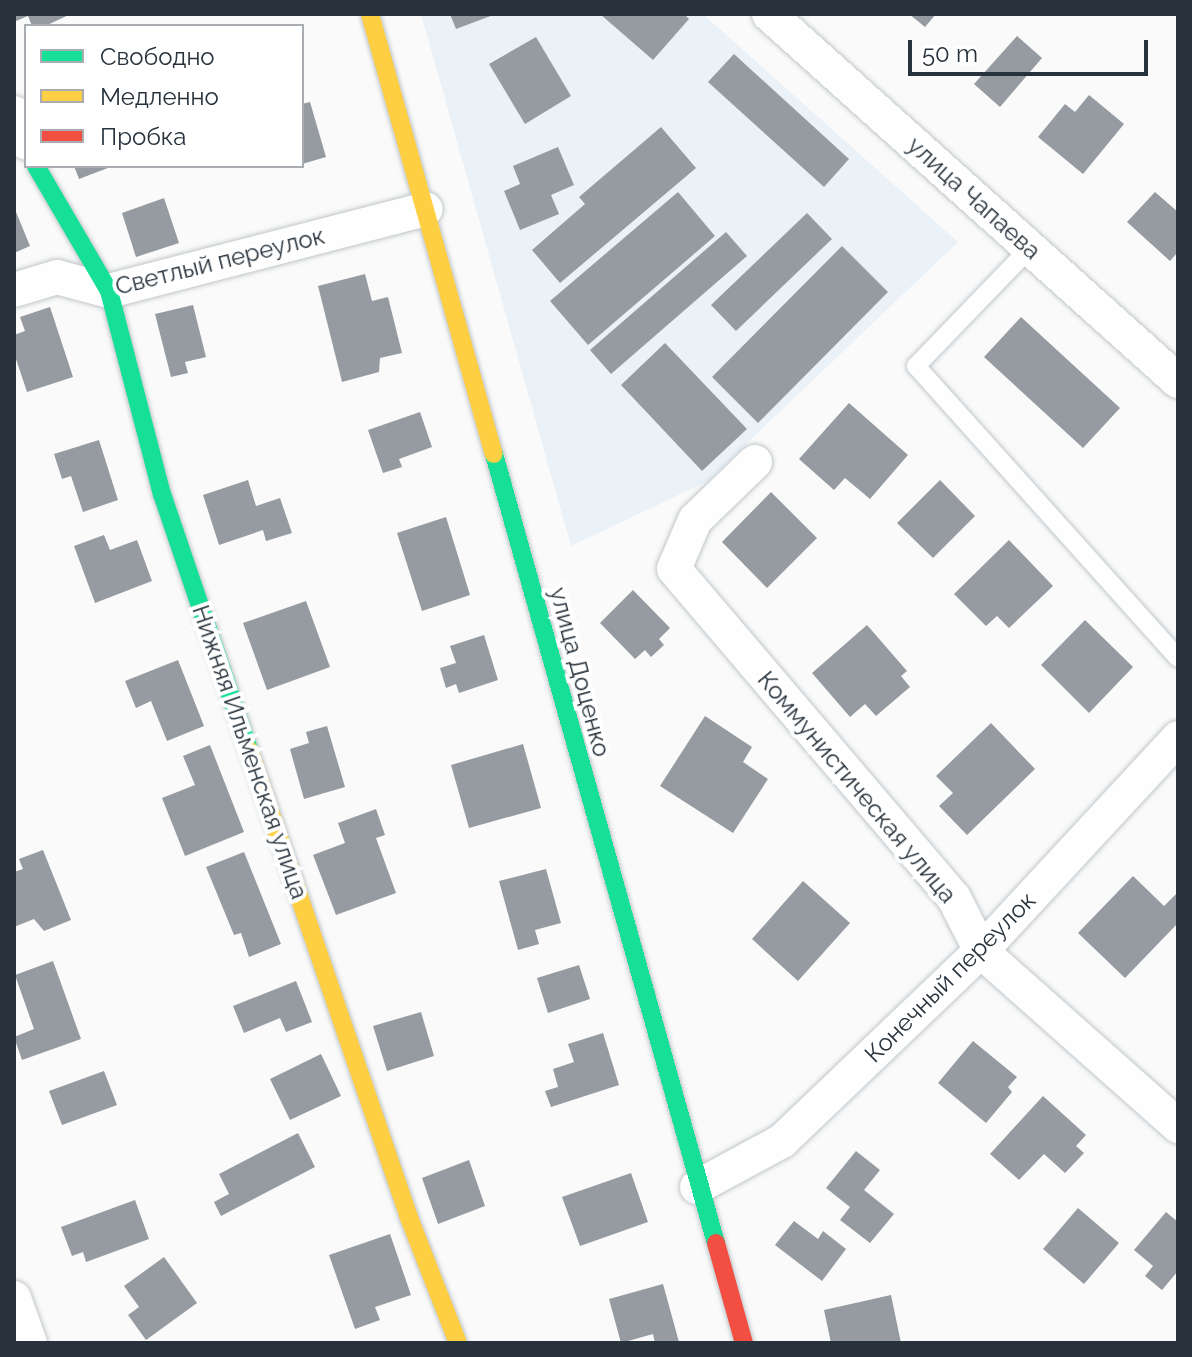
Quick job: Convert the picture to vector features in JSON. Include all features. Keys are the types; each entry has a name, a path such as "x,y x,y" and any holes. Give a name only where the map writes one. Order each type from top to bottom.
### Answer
{"main road":[{"name":"улица Доценко","path":"370,14 697,1187 744,1343"},
{"name":"Нижняя Ильменская улица","path":"37,168 109,291 162,494 408,1215 458,1343"}],"street":[{"name":"улица Чапаева","path":"769,14 1178,381"},
{"path":"14,113 24,138"},
{"name":"Светлый переулок","path":"14,290 57,277 109,291 426,209"},
{"name":"Коммунистическая улица","path":"755,462 695,520 674,569 954,898 981,951 1178,1126"},
{"name":"Конечный переулок","path":"697,1187 782,1141 981,951 1178,738"},
{"path":"14,1298 30,1343"}],"lane":[{"path":"1030,248 916,366 1178,658"}],"shaded area":[{"path":"421,14 703,14 958,242 706,482 571,546"}],"building":[{"path":"14,14 71,14 49,24 31,24 28,16 14,22"},
{"path":"450,14 496,14 456,29"},
{"path":"600,14 684,14 689,19 653,60"},
{"path":"909,14 936,14 925,27"},
{"path":"1017,36 1042,58 1000,107 974,84"},
{"path":"536,37 571,96 525,124 489,64"},
{"path":"734,54 849,159 824,187 708,82"},
{"path":"1089,95 1124,124 1083,174 1038,137 1065,104 1075,112"},
{"path":"310,102 326,157 304,163 304,104"},
{"path":"661,127 696,168 560,283 532,250 585,204 579,197"},
{"path":"558,147 574,185 551,195 559,214 520,230 504,191 520,184 513,166"},
{"path":"75,168 108,168 79,179"},
{"path":"678,192 715,236 588,345 550,301"},
{"path":"1155,192 1178,212 1178,252 1170,261 1127,222"},
{"path":"164,198 179,243 136,257 122,213"},
{"path":"14,207 30,246 14,253"},
{"path":"807,213 832,239 736,331 711,305"},
{"path":"726,232 747,256 611,374 590,350"},
{"path":"842,246 888,292 758,423 712,377"},
{"path":"365,274 372,301 388,297 402,353 380,358 379,372 342,382 318,286"},
{"path":"193,305 206,357 185,362 188,373 171,377 155,314"},
{"path":"50,307 73,377 27,392 14,353 14,335 25,331 20,317"},
{"path":"1021,317 1120,408 1083,448 984,357"},
{"path":"665,343 747,429 702,471 621,385"},
{"path":"849,403 908,455 870,499 845,478 834,490 799,459"},
{"path":"420,412 432,447 399,459 402,467 383,473 368,430"},
{"path":"99,440 118,500 83,512 71,476 62,479 54,454"},
{"path":"248,480 256,506 280,498 292,533 266,541 263,530 219,545 203,495"},
{"path":"940,480 975,516 933,558 897,523"},
{"path":"771,492 817,538 767,588 722,542"},
{"path":"446,517 470,595 422,611 397,533"},
{"path":"104,535 110,550 137,540 152,581 95,603 74,546"},
{"path":"1009,540 1053,586 1009,628 997,616 986,626 954,594"},
{"path":"633,590 670,628 659,639 664,645 651,657 645,650 635,659 600,623"},
{"path":"306,601 330,667 267,690 243,623"},
{"path":"1085,620 1133,667 1089,713 1041,665"},
{"path":"867,625 907,671 901,676 910,687 876,716 865,704 850,717 812,673"},
{"path":"484,635 498,680 459,693 456,684 446,688 440,668 456,663 450,646"},
{"path":"178,660 204,726 167,741 151,701 136,708 125,681"},
{"path":"705,716 752,747 743,762 768,779 733,833 660,786"},
{"path":"991,723 1035,769 967,835 939,806 953,793 936,776"},
{"path":"327,726 345,787 304,799 290,749 309,743 306,732"},
{"path":"523,744 541,808 469,828 451,765"},
{"path":"210,745 244,832 185,856 162,798 195,785 183,756"},
{"path":"376,809 385,835 376,838 396,893 336,915 313,855 345,843 338,823"},
{"path":"43,850 71,920 44,931 34,919 14,927 14,872 23,869 19,859"},
{"path":"244,852 281,944 249,957 241,933 234,935 206,867"},
{"path":"546,869 561,923 535,930 539,944 518,950 499,881"},
{"path":"1133,876 1164,906 1178,892 1178,923 1125,978 1078,933"},
{"path":"803,881 850,923 798,981 752,939"},
{"path":"53,961 81,1039 22,1060 14,1037 34,1029 15,975"},
{"path":"579,965 590,999 548,1013 537,978"},
{"path":"296,981 312,1022 286,1032 280,1018 244,1033 233,1006"},
{"path":"421,1012 434,1056 387,1071 373,1026"},
{"path":"603,1033 619,1085 551,1107 545,1091 558,1087 553,1069 574,1062 568,1044"},
{"path":"973,1041 1017,1077 1008,1087 1012,1092 986,1123 938,1083"},
{"path":"321,1054 341,1096 290,1120 270,1079"},
{"path":"104,1071 117,1105 62,1125 49,1091"},
{"path":"1043,1096 1086,1135 1076,1146 1084,1153 1065,1173 1044,1154 1019,1180 990,1154"},
{"path":"298,1133 315,1167 221,1216 214,1202 229,1194 219,1174"},
{"path":"856,1151 880,1170 864,1190 894,1214 870,1243 840,1220 850,1207 826,1188"},
{"path":"469,1160 485,1206 438,1224 422,1178"},
{"path":"631,1173 648,1222 580,1246 562,1197"},
{"path":"135,1200 149,1239 86,1262 83,1252 72,1256 61,1227"},
{"path":"1078,1208 1119,1243 1084,1284 1043,1249"},
{"path":"1166,1212 1178,1222 1178,1271 1162,1290 1145,1276 1153,1266 1134,1250"},
{"path":"794,1221 818,1239 823,1231 846,1249 822,1281 775,1245"},
{"path":"390,1234 411,1295 375,1307 380,1320 355,1329 329,1255"},
{"path":"164,1257 197,1303 146,1340 128,1315 139,1307 124,1286"},
{"path":"663,1284 679,1342 655,1343 653,1334 621,1343 609,1299"},
{"path":"891,1295 901,1343 831,1343 824,1310"}],"traffic: fast":[{"path":"37,168 109,291 162,494 249,750"},
{"path":"494,454 716,1243"}],"traffic: slow":[{"path":"370,14 494,454"},
{"path":"249,750 408,1215 458,1343"}],"traffic: jam":[{"path":"716,1243 744,1343"}]}
